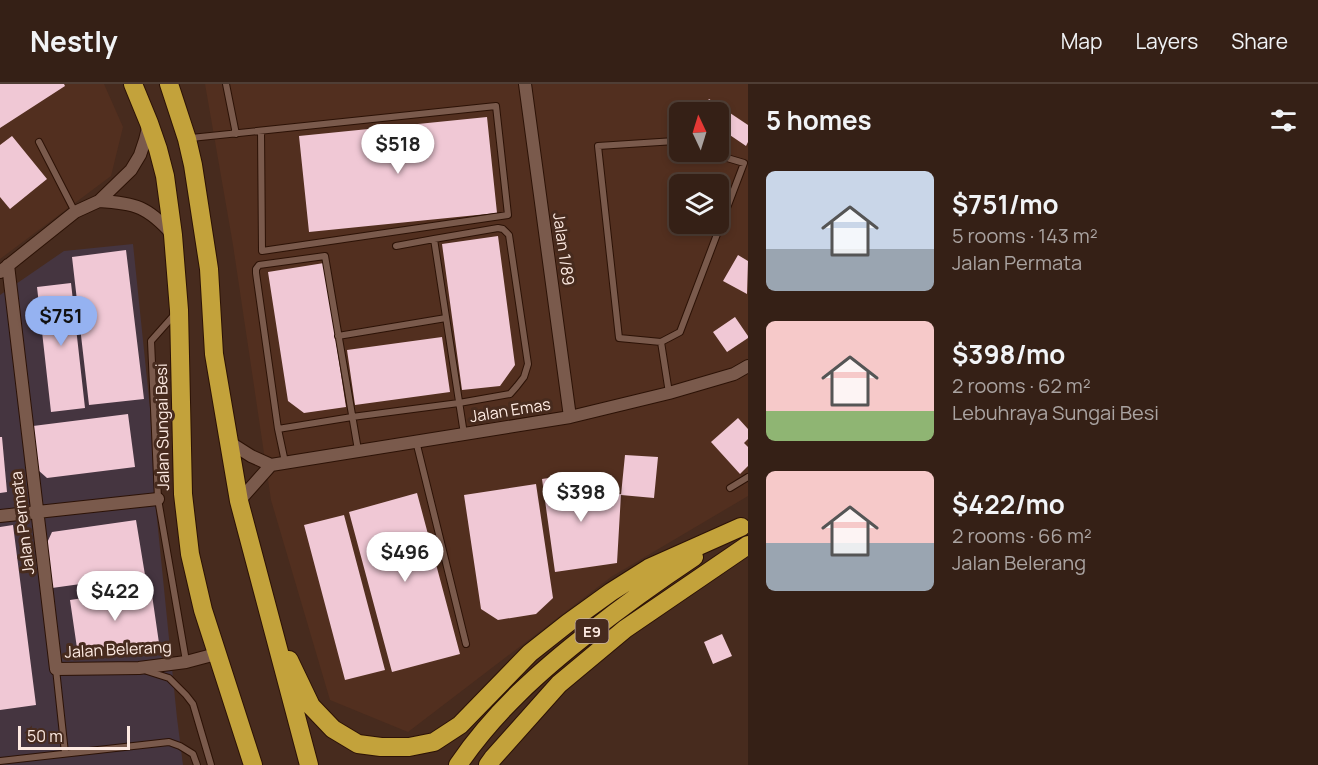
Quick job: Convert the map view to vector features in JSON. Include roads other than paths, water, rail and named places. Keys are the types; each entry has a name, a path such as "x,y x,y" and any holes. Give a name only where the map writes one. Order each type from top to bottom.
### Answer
{"highway":[{"name":"Jalan Sungai Besi","path":"133,84 158,149 165,176 173,235 179,310 183,494 189,554 216,654 253,765"},
{"path":"170,84 194,165 209,268 214,354 239,501 309,765"},
{"path":"269,617 311,706 333,729 358,744 409,747 434,742 460,725 530,653 568,623 649,568 745,524"},
{"name":"E9","path":"458,765 485,727 564,653 629,602 745,524"},
{"name":"E9","path":"488,765 559,684 625,629 748,545"}],"street":[{"name":"Jalan 1/89","path":"525,84 570,417"},
{"path":"4,269 75,212 99,201 131,170 140,155 149,123"},
{"path":"99,201 123,202 142,208 158,219 173,235"},
{"name":"Jalan Permata","path":"4,269 56,669"},
{"name":"Jalan Emas","path":"271,465 570,417 669,393 734,374 748,366"},
{"path":"229,442 271,465 239,501"},
{"path":"0,516 159,499"},
{"name":"Jalan Belerang","path":"56,669 139,668 186,662 216,654"}],"lane":[{"path":"226,84 236,134"},
{"path":"187,139 236,134 261,131 496,106 508,215 262,251 261,131"},
{"path":"669,141 598,146 619,338 661,342 680,332 744,163 729,159"},
{"path":"39,142 75,212"},
{"path":"278,429 510,394 518,386 528,364 510,238 507,232 498,228 396,246"},
{"path":"434,239 464,434"},
{"path":"285,462 278,429 256,273 259,265 325,256 358,450"},
{"path":"179,310 151,341 159,499 186,662"},
{"path":"338,336 446,318"},
{"path":"661,342 669,393"},
{"path":"416,441 466,644"},
{"path":"730,488 748,477"},
{"path":"139,668 169,678 193,704 211,765"},
{"path":"56,669 65,753"},
{"path":"0,761 168,742 193,754 196,765"}]}
